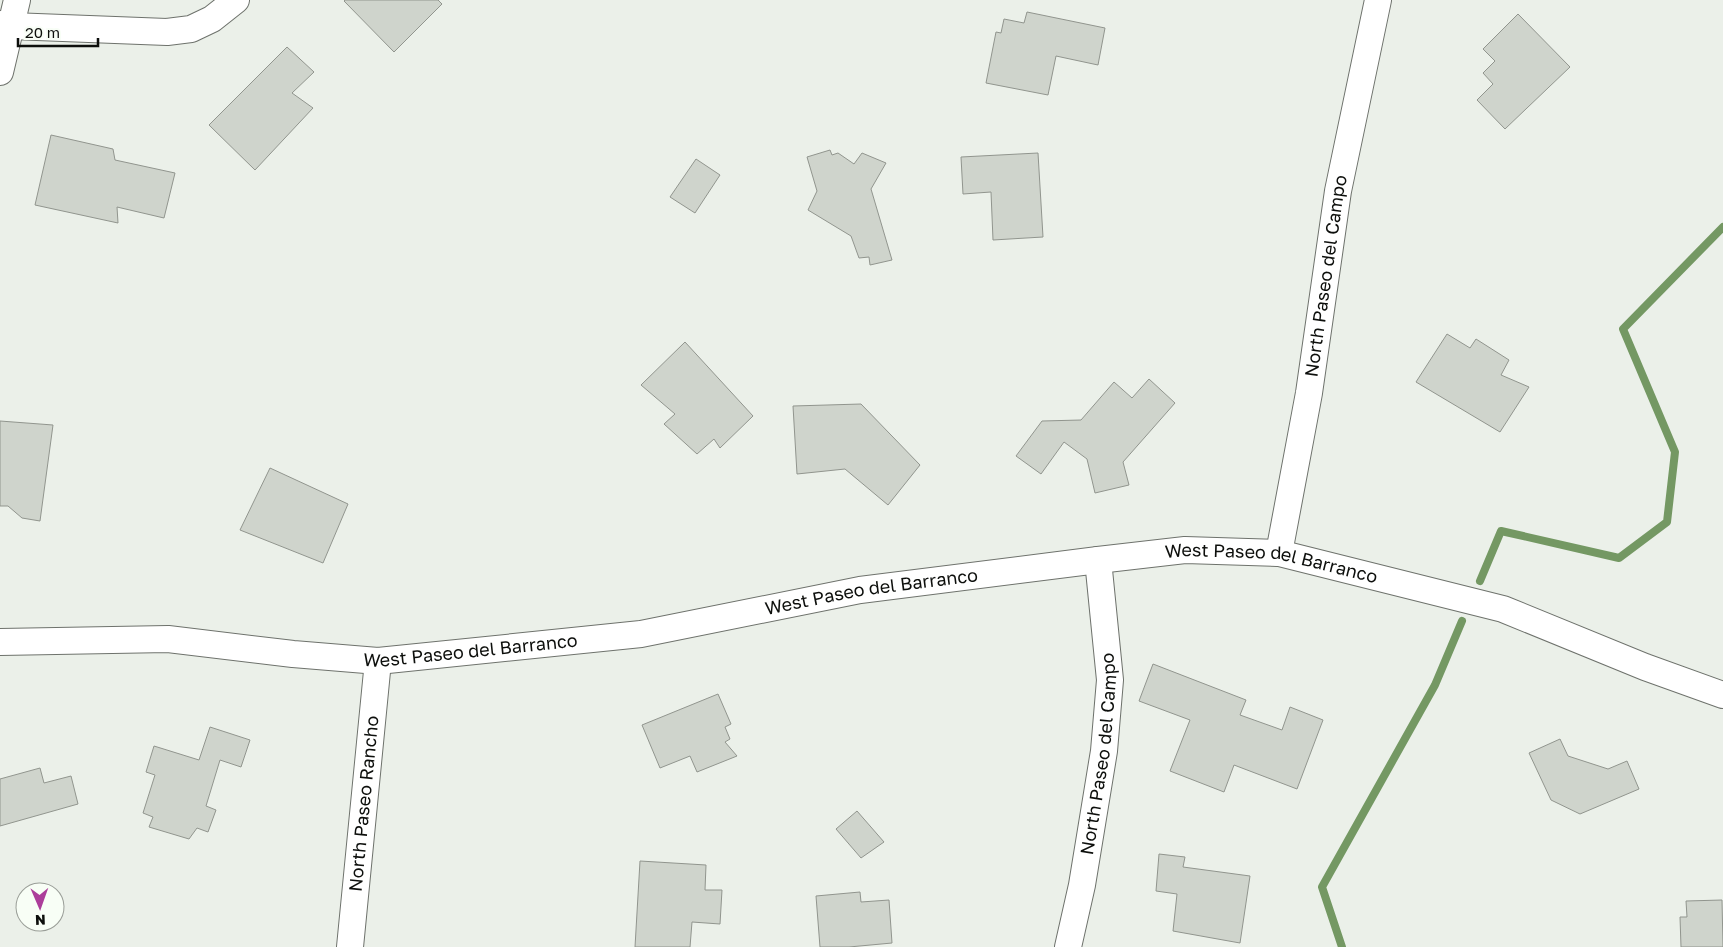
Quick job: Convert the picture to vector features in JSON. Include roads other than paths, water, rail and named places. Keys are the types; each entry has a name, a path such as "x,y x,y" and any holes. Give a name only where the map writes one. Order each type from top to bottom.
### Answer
{"street":[{"path":"0,72 6,25 17,0"},
{"path":"6,25 167,32 191,30 212,19 236,0"},
{"name":"North Paseo del Campo","path":"1279,553 1309,393 1338,191 1378,0"},
{"name":"West Paseo del Barranco","path":"0,642 168,639 293,654 378,660 641,634 860,590 1185,550 1279,553 1503,609 1645,667 1723,696"},
{"name":"North Paseo del Campo","path":"1068,947 1082,885 1104,751 1110,680 1098,560"},
{"name":"North Paseo Rancho","path":"350,947 378,660"}],"waterway":[{"path":"1480,581 1501,531 1619,558 1667,522 1675,452 1623,329 1723,227"},
{"path":"1342,947 1322,887 1435,685 1462,621"}]}
